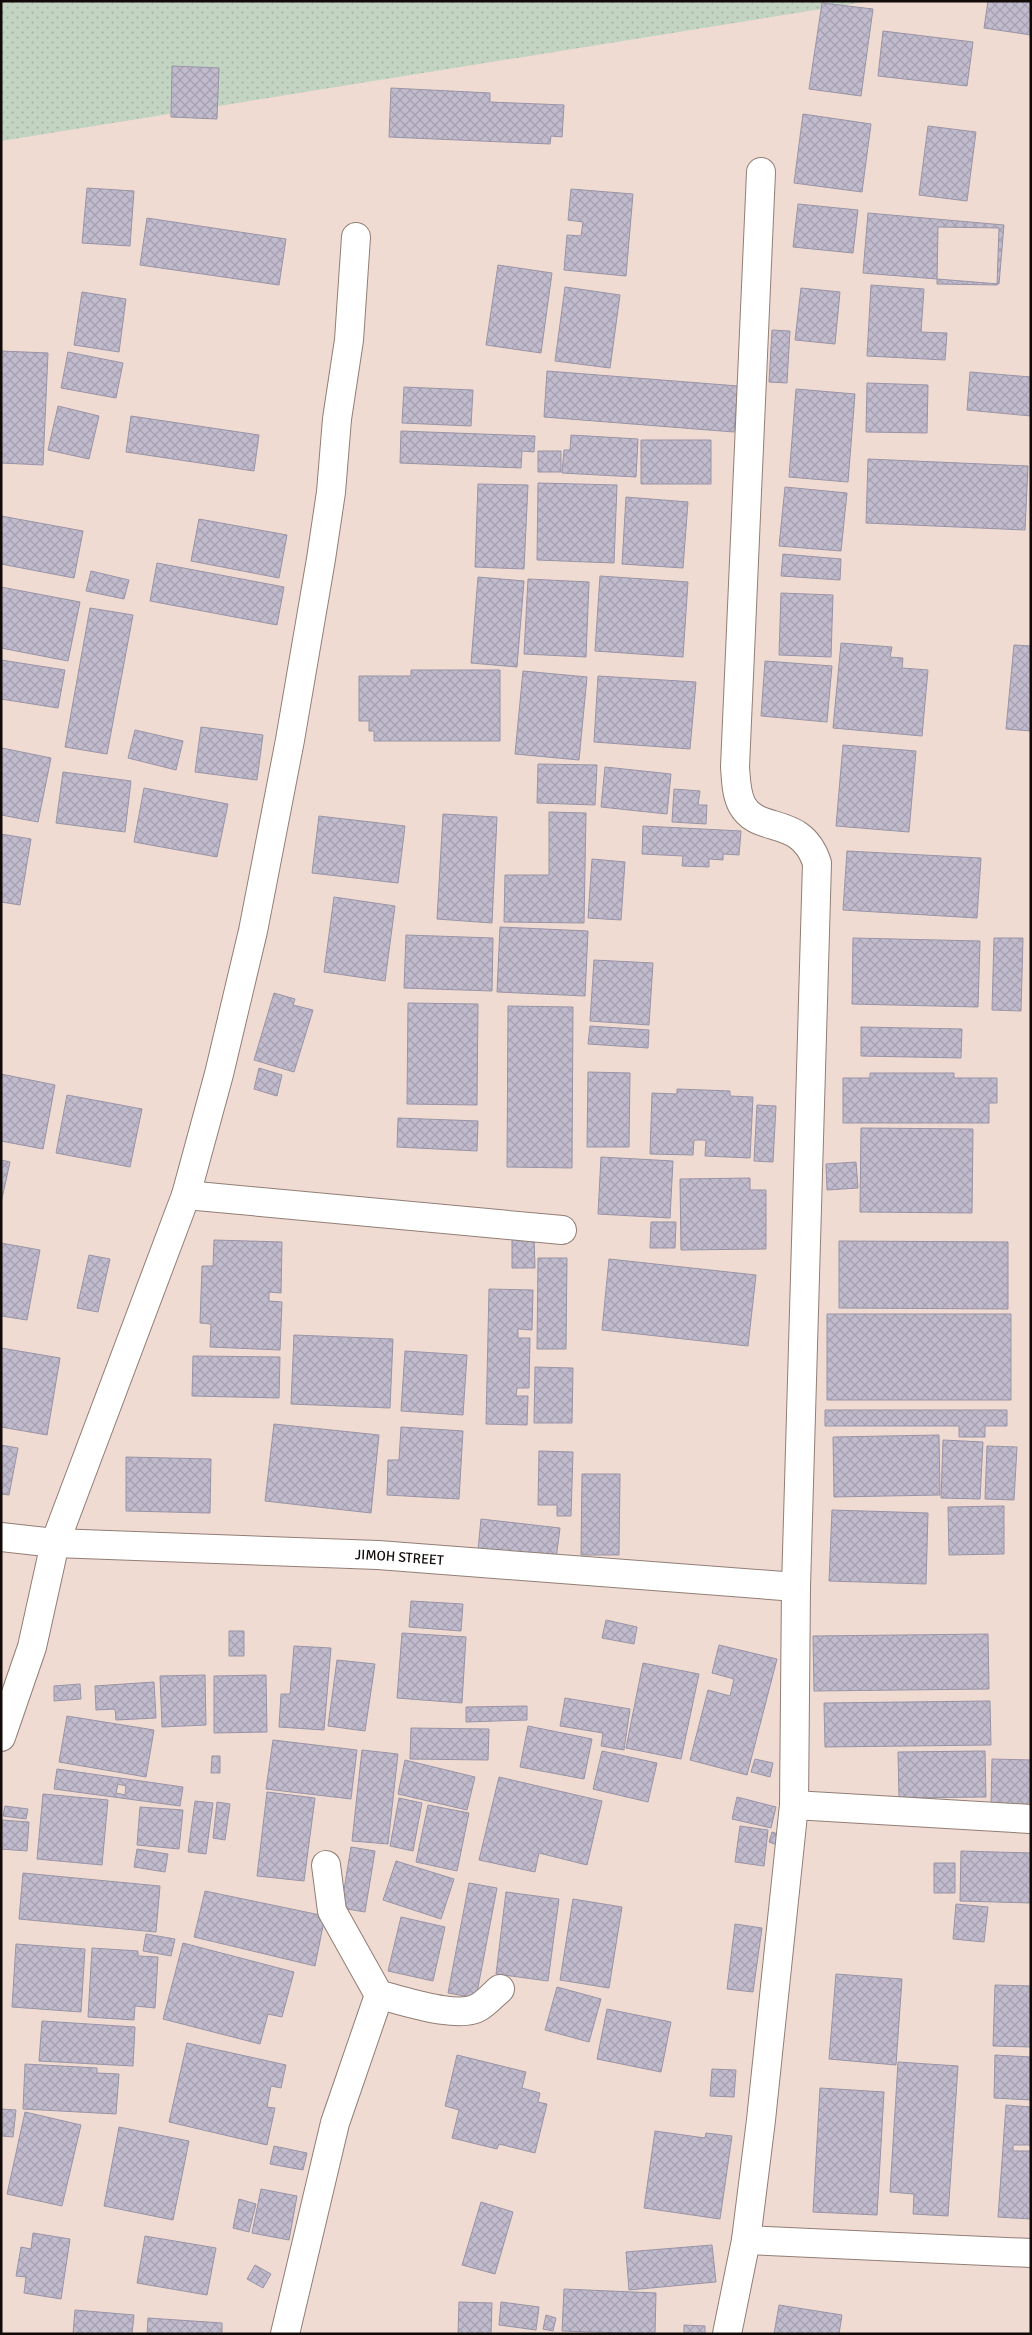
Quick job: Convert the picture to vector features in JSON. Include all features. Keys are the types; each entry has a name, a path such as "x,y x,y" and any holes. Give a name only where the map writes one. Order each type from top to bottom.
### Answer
{"street":[{"path":"727,2334 746,2240 761,2120 794,1805 796,1587 817,863 813,849 804,838 788,829 750,814 742,805 735,767 761,172"},
{"path":"1,1737 32,1647 55,1543 186,1195 219,1074 253,931 290,740 331,492 337,418 349,340 356,237"},
{"path":"186,1195 562,1230"},
{"name":"JIMOH STREET","path":"1,1537 55,1543 378,1555 796,1587"},
{"path":"794,1805 1031,1819"},
{"path":"326,1865 332,1911 379,1995 446,2010 467,2012 478,2008 500,1989"},
{"path":"285,2334 335,2123 379,1995"},
{"path":"746,2240 1031,2253"}],"green space":[{"path":"1,1 871,1 1,141"}],"building":[{"path":"988,1 1031,1 1031,35 984,28"},
{"path":"822,3 873,9 861,96 809,89"},
{"path":"883,31 973,42 967,86 878,76"},
{"path":"172,66 219,68 217,119 171,117"},
{"path":"391,88 490,93 490,102 564,105 562,137 551,136 550,144 389,137"},
{"path":"803,114 871,124 862,192 794,183"},
{"path":"928,126 976,132 967,201 919,195"},
{"path":"87,188 134,191 130,246 82,243"},
{"path":"571,189 633,194 626,276 564,270 567,235 581,236 583,222 568,220"},
{"path":"798,204 858,210 853,253 793,247"},
{"path":"868,213 1004,225 999,284 863,273"},
{"path":"147,218 286,239 279,285 140,265"},
{"path":"938,227 999,228 997,285 937,284"},
{"path":"498,265 552,273 541,353 486,345"},
{"path":"871,285 924,289 921,332 947,333 945,360 867,356"},
{"path":"565,287 620,295 610,368 555,361"},
{"path":"801,288 840,292 835,344 795,340"},
{"path":"82,292 126,299 119,352 74,345"},
{"path":"772,330 790,331 787,383 769,382"},
{"path":"1,351 48,353 43,465 1,463"},
{"path":"68,352 123,363 116,398 61,388"},
{"path":"547,371 738,386 734,432 544,417"},
{"path":"970,372 1031,377 1031,416 967,410"},
{"path":"867,383 928,385 927,433 866,432"},
{"path":"404,387 473,390 471,426 402,423"},
{"path":"796,389 855,394 848,482 789,477"},
{"path":"58,406 99,416 89,459 48,450"},
{"path":"131,416 259,435 254,471 126,452"},
{"path":"401,431 535,436 534,452 522,451 521,468 400,463"},
{"path":"571,435 638,439 636,477 562,473 564,450 570,450"},
{"path":"641,440 711,440 711,484 641,484"},
{"path":"538,451 561,451 561,472 538,472"},
{"path":"868,459 1028,466 1025,530 866,523"},
{"path":"538,483 617,485 614,563 537,560"},
{"path":"478,484 528,485 524,569 475,567"},
{"path":"785,487 847,493 841,551 779,546"},
{"path":"626,497 688,502 683,568 622,564"},
{"path":"1,516 83,531 74,578 1,564"},
{"path":"199,519 287,535 279,578 191,561"},
{"path":"783,554 841,559 840,580 781,576"},
{"path":"157,563 284,587 277,625 150,601"},
{"path":"91,571 129,580 124,599 86,591"},
{"path":"600,576 688,582 683,657 595,651"},
{"path":"478,577 524,581 517,667 471,663"},
{"path":"528,579 589,582 586,657 524,654"},
{"path":"1,587 80,602 68,661 1,648"},
{"path":"781,593 833,595 831,657 779,655"},
{"path":"90,608 133,615 107,754 65,747"},
{"path":"841,643 892,647 890,657 903,658 902,668 928,670 922,736 833,728"},
{"path":"1014,645 1031,646 1031,731 1006,729"},
{"path":"1,660 65,670 58,708 1,699"},
{"path":"765,661 832,666 827,722 761,716"},
{"path":"411,670 500,670 500,741 374,741 374,731 369,731 369,721 359,721 359,676 411,676"},
{"path":"523,671 587,677 579,760 515,754"},
{"path":"598,676 696,682 690,749 594,742"},
{"path":"201,727 263,735 257,780 195,772"},
{"path":"135,730 183,741 176,770 128,758"},
{"path":"843,745 916,751 909,832 836,826"},
{"path":"2,748 51,758 38,822 1,815"},
{"path":"538,764 597,765 595,805 537,803"},
{"path":"605,767 671,774 667,814 601,807"},
{"path":"63,772 131,781 125,832 56,823"},
{"path":"144,788 228,804 217,857 134,842"},
{"path":"674,789 700,791 698,805 707,805 706,824 672,822"},
{"path":"549,812 586,813 584,923 504,922 505,875 549,875"},
{"path":"443,814 497,817 492,923 437,919"},
{"path":"319,816 405,826 398,883 312,873"},
{"path":"643,826 741,831 739,855 723,854 723,860 709,859 709,867 682,866 683,856 642,854"},
{"path":"1,834 31,839 20,905 1,902"},
{"path":"847,851 981,858 977,918 843,910"},
{"path":"592,859 625,862 621,920 588,918"},
{"path":"334,897 395,906 385,981 324,972"},
{"path":"500,927 588,931 585,996 497,992"},
{"path":"406,935 493,938 492,991 404,988"},
{"path":"853,938 980,941 978,1007 852,1004"},
{"path":"994,938 1023,938 1021,1011 992,1010"},
{"path":"594,960 653,963 649,1025 590,1021"},
{"path":"274,993 295,999 293,1005 313,1010 294,1072 254,1060"},
{"path":"408,1003 478,1004 477,1105 407,1104"},
{"path":"508,1006 573,1007 572,1168 507,1167"},
{"path":"590,1026 649,1030 648,1048 588,1044"},
{"path":"861,1027 962,1029 961,1058 861,1056"},
{"path":"259,1068 282,1075 277,1096 254,1089"},
{"path":"588,1072 630,1073 629,1147 587,1147"},
{"path":"870,1073 954,1073 954,1078 997,1078 997,1103 989,1103 989,1123 843,1123 843,1078 870,1078"},
{"path":"1,1074 55,1085 43,1149 1,1141"},
{"path":"677,1089 730,1091 730,1096 753,1097 750,1158 705,1156 706,1140 694,1140 693,1155 650,1154 652,1093 677,1094"},
{"path":"67,1095 142,1109 130,1167 56,1153"},
{"path":"757,1105 776,1106 773,1162 754,1161"},
{"path":"398,1118 478,1121 477,1151 397,1147"},
{"path":"861,1128 973,1129 972,1213 860,1212"},
{"path":"601,1157 673,1161 670,1218 598,1214"},
{"path":"1,1160 10,1162 1,1203"},
{"path":"856,1162 858,1188 827,1190 826,1164"},
{"path":"750,1178 750,1190 766,1190 766,1249 681,1250 680,1179"},
{"path":"651,1222 676,1222 675,1248 650,1248"},
{"path":"512,1236 534,1236 535,1268 512,1268"},
{"path":"214,1240 282,1242 281,1293 269,1292 269,1301 282,1302 280,1350 210,1347 211,1324 200,1323 202,1266 213,1266"},
{"path":"839,1241 1008,1242 1008,1309 839,1308"},
{"path":"1,1243 40,1250 27,1320 1,1316"},
{"path":"89,1255 110,1259 98,1312 77,1308"},
{"path":"538,1258 567,1258 566,1349 537,1349"},
{"path":"609,1259 756,1275 748,1346 602,1330"},
{"path":"489,1289 533,1290 532,1330 518,1329 518,1338 530,1338 529,1388 517,1388 516,1396 528,1396 527,1425 486,1424"},
{"path":"827,1314 1011,1314 1011,1400 827,1400"},
{"path":"294,1335 393,1339 390,1408 291,1404"},
{"path":"1,1348 60,1358 47,1435 1,1427"},
{"path":"405,1351 467,1355 463,1415 401,1411"},
{"path":"193,1356 280,1357 279,1398 192,1396"},
{"path":"535,1367 573,1368 572,1423 534,1423"},
{"path":"825,1410 1007,1410 1007,1426 985,1426 985,1437 959,1437 959,1426 825,1426"},
{"path":"274,1424 379,1435 371,1513 265,1501"},
{"path":"401,1427 463,1431 459,1499 387,1495 388,1460 399,1460"},
{"path":"939,1435 940,1495 834,1497 833,1437"},
{"path":"943,1440 983,1442 980,1499 941,1498"},
{"path":"1,1445 18,1448 9,1495 1,1494"},
{"path":"987,1446 1017,1447 1014,1500 985,1499"},
{"path":"539,1451 573,1452 571,1516 557,1516 557,1505 538,1505"},
{"path":"126,1457 211,1459 210,1513 126,1511"},
{"path":"582,1474 620,1474 619,1555 581,1555"},
{"path":"1004,1506 1004,1554 949,1555 948,1507"},
{"path":"832,1510 928,1513 926,1584 829,1581"},
{"path":"481,1519 560,1528 556,1559 478,1550"},
{"path":"411,1601 463,1604 461,1631 409,1627"},
{"path":"606,1620 637,1627 634,1644 602,1638"},
{"path":"229,1631 244,1631 244,1656 229,1656"},
{"path":"402,1633 466,1637 462,1703 397,1698"},
{"path":"988,1634 989,1689 814,1691 813,1636"},
{"path":"719,1645 777,1659 747,1775 690,1760 708,1690 730,1696 734,1679 712,1673"},
{"path":"294,1646 331,1648 324,1730 279,1727 281,1694 290,1694"},
{"path":"337,1660 375,1664 365,1731 328,1726"},
{"path":"643,1663 699,1674 681,1759 626,1748"},
{"path":"205,1675 206,1725 162,1727 160,1676"},
{"path":"266,1675 267,1732 214,1733 214,1676"},
{"path":"154,1682 156,1718 116,1720 115,1709 96,1710 95,1686"},
{"path":"80,1684 81,1699 54,1701 54,1686"},
{"path":"565,1698 630,1709 624,1750 601,1746 603,1733 560,1726"},
{"path":"990,1701 991,1745 825,1747 824,1703"},
{"path":"527,1706 527,1720 466,1722 466,1707"},
{"path":"67,1716 154,1730 146,1777 59,1762"},
{"path":"528,1726 592,1739 584,1779 520,1767"},
{"path":"411,1728 489,1729 488,1760 410,1759"},
{"path":"273,1740 357,1750 351,1799 266,1789"},
{"path":"362,1750 398,1754 388,1844 352,1841"},
{"path":"602,1751 657,1763 648,1802 593,1789"},
{"path":"985,1751 986,1797 899,1798 898,1752"},
{"path":"212,1756 220,1756 220,1773 211,1773"},
{"path":"755,1759 773,1763 770,1777 751,1772"},
{"path":"992,1759 1031,1760 1031,1805 991,1804"},
{"path":"405,1760 475,1777 467,1810 398,1794"},
{"path":"57,1769 183,1787 180,1806 54,1789","holes":["118,1784 126,1786 125,1795 116,1793"]},
{"path":"499,1777 602,1801 587,1865 539,1853 535,1872 479,1860"},
{"path":"267,1792 315,1798 304,1881 257,1876"},
{"path":"43,1794 108,1800 102,1865 37,1859"},
{"path":"737,1797 776,1807 771,1828 732,1819"},
{"path":"399,1798 422,1803 413,1851 390,1846"},
{"path":"195,1801 213,1803 206,1854 188,1852"},
{"path":"217,1802 230,1804 225,1840 213,1838"},
{"path":"428,1805 469,1813 457,1871 416,1862"},
{"path":"5,1806 28,1809 26,1819 3,1816"},
{"path":"140,1807 183,1810 179,1849 137,1845"},
{"path":"1,1820 29,1822 27,1851 1,1849"},
{"path":"740,1826 768,1830 764,1866 735,1862"},
{"path":"772,1832 786,1837 783,1847 769,1842"},
{"path":"351,1847 375,1851 365,1912 341,1908"},
{"path":"137,1849 168,1854 165,1872 134,1867"},
{"path":"961,1851 1031,1853 1031,1903 960,1901"},
{"path":"396,1861 454,1879 441,1919 383,1900"},
{"path":"934,1863 955,1863 955,1893 934,1893"},
{"path":"23,1873 160,1886 156,1932 19,1919"},
{"path":"469,1883 497,1888 476,1998 448,1993"},
{"path":"205,1891 325,1916 315,1966 194,1937"},
{"path":"506,1892 559,1899 548,1981 496,1974"},
{"path":"573,1899 622,1907 609,1988 560,1980"},
{"path":"956,1904 988,1907 984,1942 953,1939"},
{"path":"401,1917 445,1927 433,1981 388,1971"},
{"path":"735,1924 762,1928 753,1992 727,1989"},
{"path":"146,1934 175,1939 171,1956 143,1951"},
{"path":"183,1943 294,1972 282,2017 268,2014 260,2044 163,2019"},
{"path":"16,1944 85,1949 81,2012 12,2007"},
{"path":"92,1948 138,1951 138,1956 158,1957 155,2008 135,2006 134,2020 88,2017"},
{"path":"836,1974 902,1979 896,2065 829,2059"},
{"path":"995,1985 1031,1986 1031,2047 993,2046"},
{"path":"557,1987 601,1999 589,2042 545,2030"},
{"path":"607,2009 671,2022 661,2072 597,2059"},
{"path":"42,2021 135,2027 133,2066 39,2061"},
{"path":"187,2043 286,2065 281,2088 271,2086 267,2107 275,2108 267,2145 169,2122"},
{"path":"457,2055 526,2072 522,2088 540,2093 538,2102 547,2104 535,2153 499,2144 497,2149 452,2138 459,2110 445,2106"},
{"path":"995,2055 1031,2057 1031,2100 994,2098"},
{"path":"898,2062 958,2066 948,2216 913,2214 914,2194 890,2192"},
{"path":"25,2064 97,2068 97,2073 119,2074 116,2114 23,2109"},
{"path":"712,2069 736,2070 734,2097 710,2096"},
{"path":"820,2088 884,2092 877,2215 813,2212"},
{"path":"1006,2105 1031,2107 1031,2145 1013,2145 1013,2151 1031,2151 1031,2219 998,2217"},
{"path":"1,2109 16,2110 13,2137 1,2136"},
{"path":"25,2112 81,2125 62,2206 7,2194"},
{"path":"119,2127 189,2141 173,2220 104,2206"},
{"path":"655,2131 705,2138 706,2133 732,2136 720,2219 644,2208"},
{"path":"274,2146 307,2153 303,2170 270,2164"},
{"path":"261,2189 297,2196 289,2240 252,2233"},
{"path":"239,2199 256,2204 249,2232 233,2228"},
{"path":"481,2202 513,2212 495,2274 462,2265"},
{"path":"33,2233 70,2239 61,2299 24,2293 26,2277 16,2276 21,2247 31,2249"},
{"path":"145,2236 216,2248 207,2295 137,2283"},
{"path":"712,2245 716,2282 629,2290 626,2252"},
{"path":"255,2265 271,2274 263,2288 247,2279"},
{"path":"564,2289 656,2293 655,2334 562,2331"},
{"path":"459,2302 492,2303 491,2334 458,2334"},
{"path":"501,2302 539,2307 536,2330 499,2325"},
{"path":"779,2305 842,2315 839,2334 774,2334"},
{"path":"75,2310 134,2315 132,2334 73,2334"},
{"path":"546,2315 556,2318 553,2331 543,2329"},
{"path":"148,2318 222,2323 222,2334 147,2334"},
{"path":"684,2325 705,2326 705,2334 684,2334"}]}
